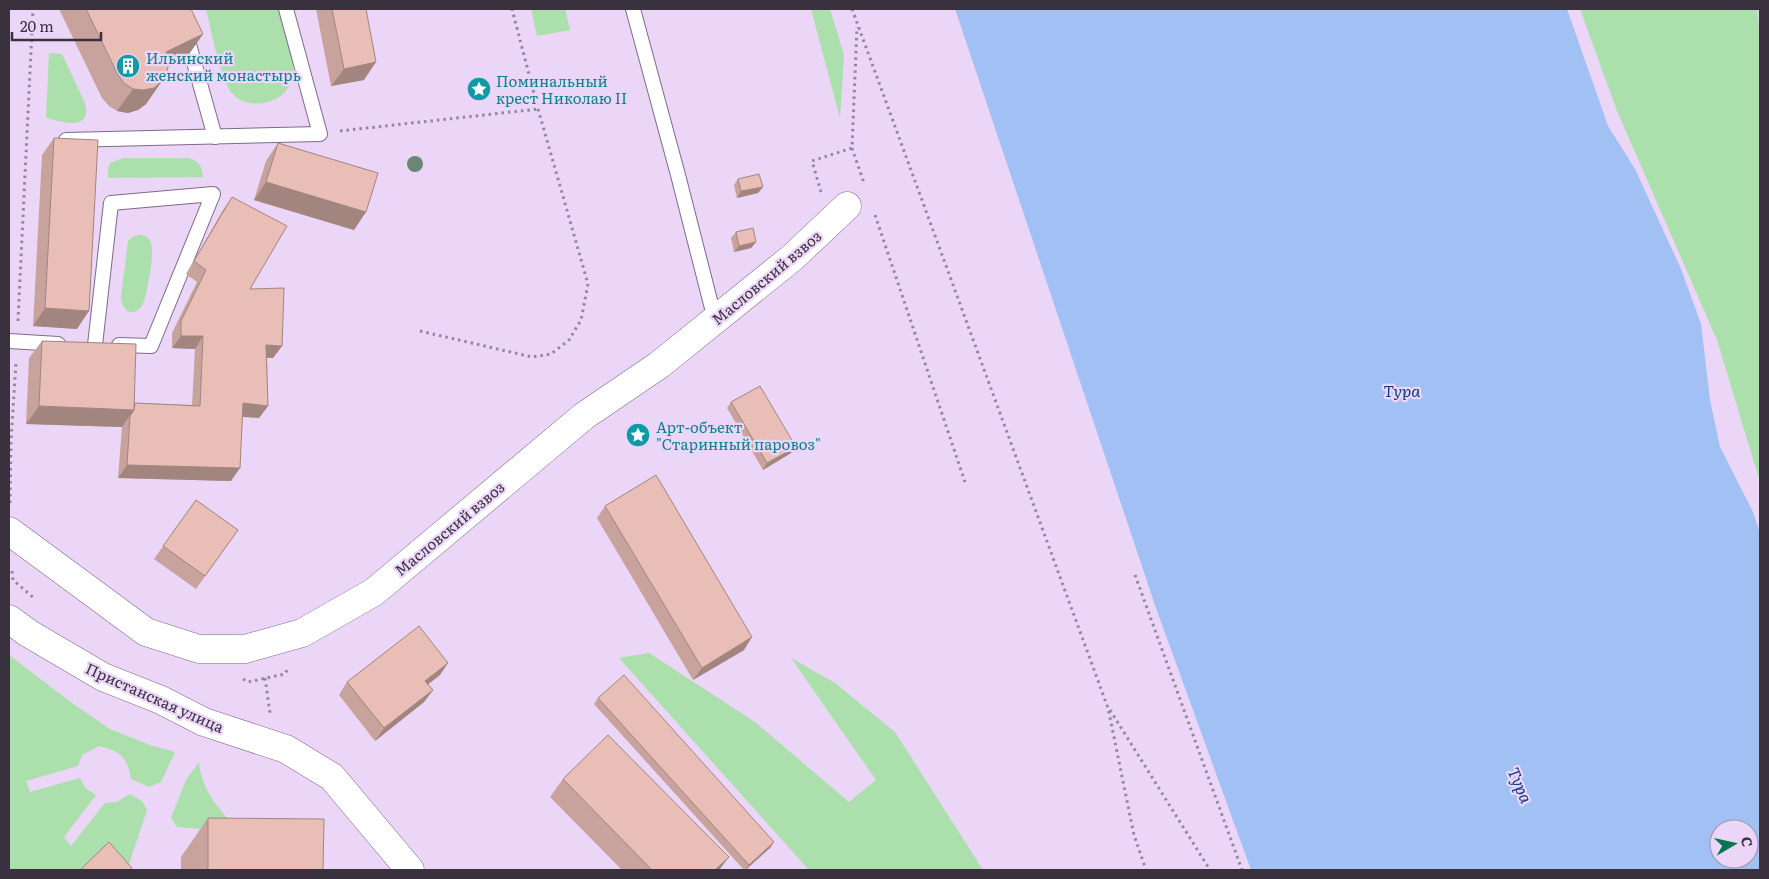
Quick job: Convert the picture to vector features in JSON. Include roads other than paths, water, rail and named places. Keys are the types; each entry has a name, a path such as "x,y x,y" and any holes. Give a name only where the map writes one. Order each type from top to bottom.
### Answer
{"street":[{"name":"Масловский взвоз","path":"9,531 146,632 199,649 245,650 302,633 374,592 584,416 659,365 793,257 848,206"},
{"name":"Пристанская улица","path":"9,619 28,633 103,677 161,700 204,722 286,749 332,777 410,870"}],"lane":[{"path":"180,9 215,137"},
{"path":"60,140 320,134 286,9"},
{"path":"633,9 715,320"},
{"path":"213,194 150,346 91,345 111,203 213,194"},
{"path":"13,342 68,344"}],"water":[{"name":"Тура","path":"955,9 1567,9 1608,126 1635,169 1681,269 1701,324 1710,400 1720,447 1753,512 1760,533 1760,870 1251,870 1156,608"}],"place":[{"name":"Ильинский женский монастырь","path":"128,66"},
{"name":"Поминальный крест Николаю II","path":"479,89"},
{"name":"Арт-объект \"Старинный паровоз\"","path":"638,435"}]}
